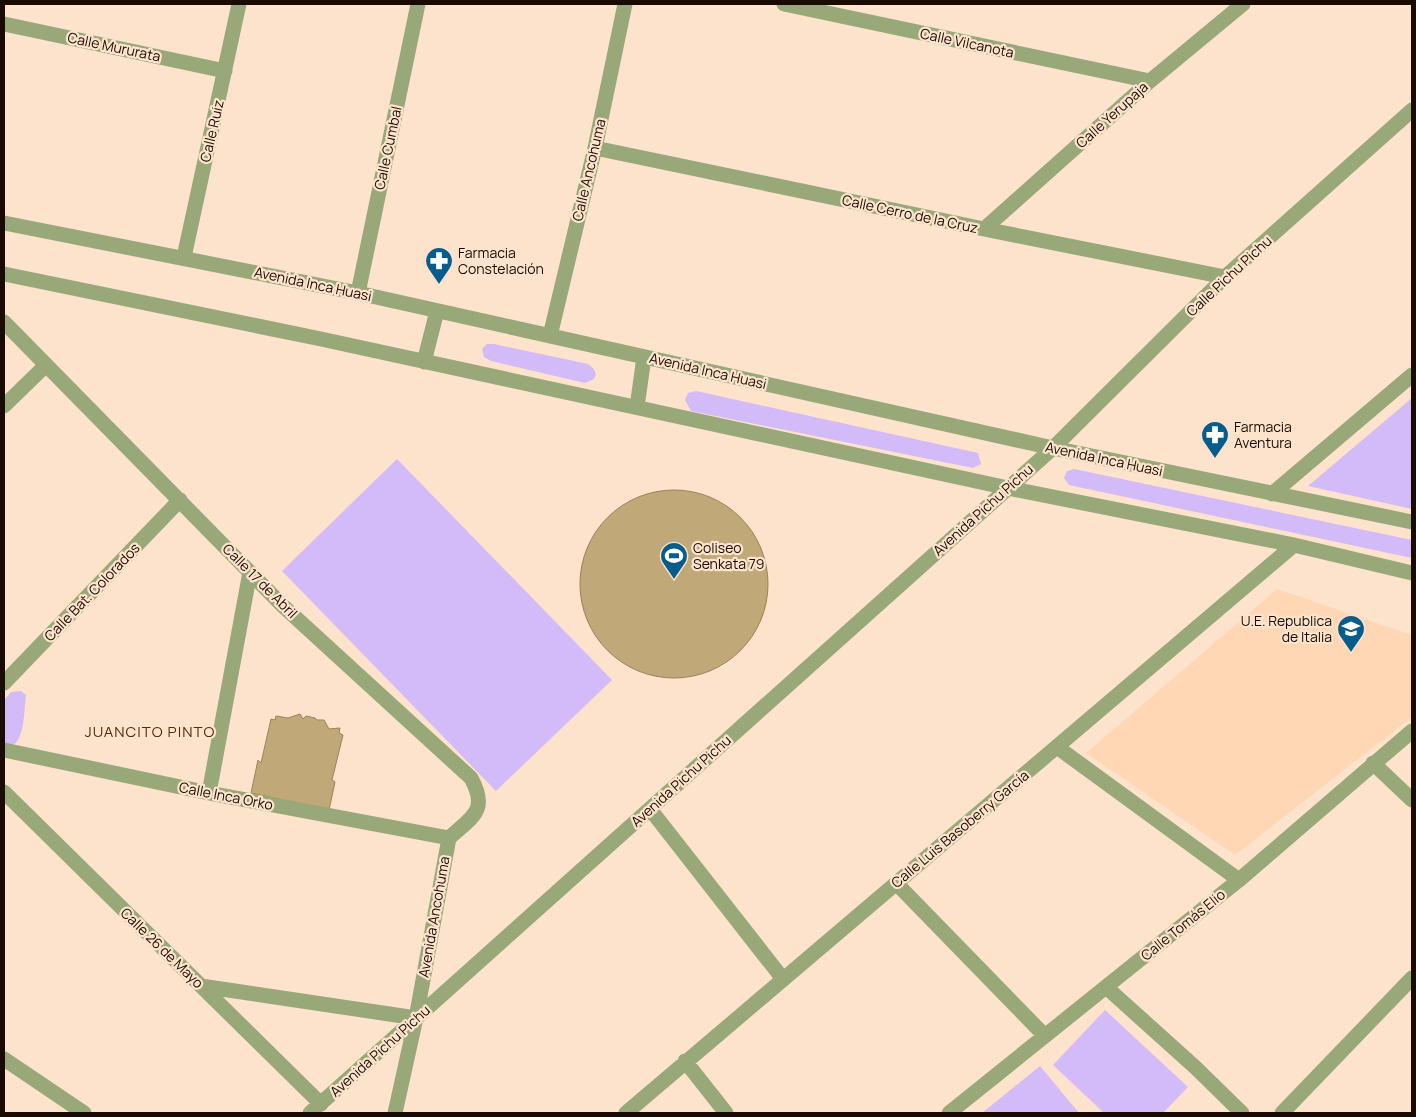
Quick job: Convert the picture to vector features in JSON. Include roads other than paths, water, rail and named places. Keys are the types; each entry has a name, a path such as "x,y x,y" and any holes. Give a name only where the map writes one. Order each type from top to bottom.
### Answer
{"street":[{"name":"Calle Ruiz","path":"184,257 238,4"},
{"name":"Calle Cumbal","path":"358,293 418,4"},
{"name":"Calle Ancohuma","path":"550,336 595,148 625,4"},
{"name":"Calle Vilcanota","path":"784,4 826,8 1150,81"},
{"name":"Calle Yerupaja","path":"984,229 1150,81 1243,4"},
{"name":"Calle Mururata","path":"4,24 225,71"},
{"name":"Calle Pichu Pichu","path":"1053,448 1225,277 1412,110"},
{"name":"Calle Cerro de la Cruz","path":"595,148 1225,277"},
{"name":"Avenida Inca Huasi","path":"4,223 184,257 358,293 1053,448 1412,522"},
{"path":"4,274 1008,488 1294,545 1412,573"},
{"path":"424,362 437,311"},
{"name":"Calle 17 de Abril","path":"4,322 45,366 180,500 283,606 471,778 478,791 479,803 474,816 449,838"},
{"path":"637,408 644,357"},
{"path":"4,406 45,366"},
{"path":"1272,494 1412,375"},
{"name":"Avenida Pichu Pichu","path":"315,1108 1053,448"},
{"name":"Calle Bat. Colorados","path":"4,683 180,500"},
{"name":"Calle Luis Basoberry García","path":"626,1113 1294,545"},
{"path":"209,794 250,572"},
{"name":"Calle Tomás Elio","path":"949,1113 1239,880 1412,731"},
{"path":"1057,747 1239,880"},
{"name":"Calle Inca Orko","path":"4,750 209,794 449,838"},
{"path":"1373,763 1412,800"},
{"name":"Calle 26 de Mayo","path":"4,792 201,986 315,1108"},
{"path":"650,809 783,979"},
{"name":"Avenida Ancohuma","path":"395,1113 416,1018 449,838"},
{"path":"896,883 1045,1036"},
{"path":"1282,1113 1412,978"},
{"path":"201,986 416,1018"},
{"path":"1106,986 1196,1068 1233,1111"},
{"path":"4,1059 84,1113"},
{"path":"685,1061 726,1113"}],"place":[{"name":"Farmacia Constelación","path":"439,285"},
{"name":"Farmacia Aventura","path":"1215,459"},
{"name":"Coliseo Senkata 79","path":"674,580"},
{"name":"U.E. Republica de Italia","path":"1351,653"}],"district":[{"name":"JUANCITO PINTO","path":"150,732"}]}
